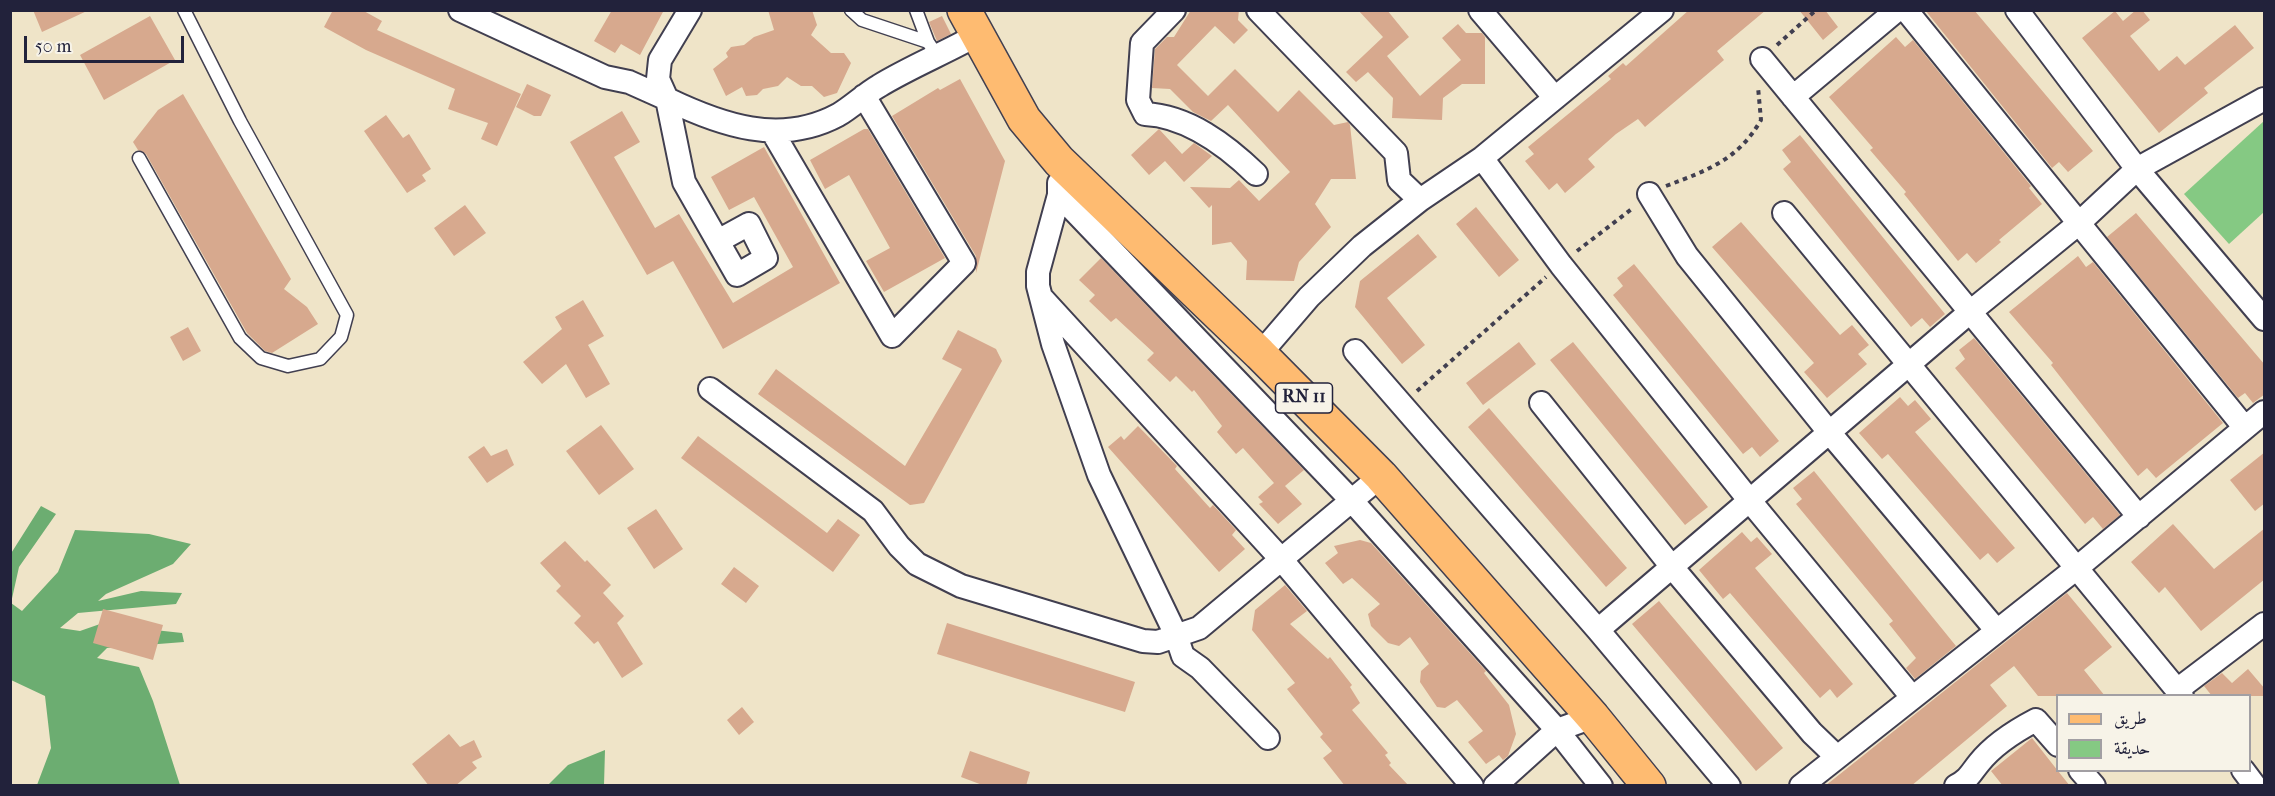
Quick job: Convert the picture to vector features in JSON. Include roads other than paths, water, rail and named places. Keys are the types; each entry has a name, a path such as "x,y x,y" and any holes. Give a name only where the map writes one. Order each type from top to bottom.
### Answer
{"main road":[{"name":"RN 11","path":"971,23 1024,119 1059,161 1260,354 1381,476 1593,717 1649,786"}],"street":[{"path":"460,10 605,77 629,82 667,99 753,131 785,130 830,118 971,23"},
{"path":"690,10 660,60 658,79 667,99 684,182 718,241"},
{"path":"1174,10 1142,43 1138,100 1145,114 1164,115 1218,141 1256,174"},
{"path":"1258,10 1396,153 1399,180 1420,200"},
{"path":"1480,10 1556,98"},
{"path":"1793,97 1897,10"},
{"path":"1906,10 2245,428"},
{"path":"2017,10 2137,169 2265,319"},
{"path":"1260,354 1309,297 1362,246 1420,200 1482,158 1660,11"},
{"path":"1762,59 2139,517"},
{"path":"772,131 892,336 964,263 864,96"},
{"path":"1598,630 1970,312 2078,224 2137,169 2265,99"},
{"path":"1482,158 1561,265 1750,501 1912,697"},
{"path":"1059,161 1059,195 1038,272 1038,286 1053,344 1099,476 1176,635 1183,656 1200,668 1268,738"},
{"path":"1649,194 1687,256 1829,432 1997,631"},
{"path":"1059,195 1352,501 1557,730 1601,786"},
{"path":"1784,213 2180,693 2265,624"},
{"path":"1041,297 1281,559 1472,786"},
{"path":"1356,351 1598,630 1729,786"},
{"path":"710,389 873,511 899,546 934,575 961,586 1143,641 1158,642 1199,628 1381,476"},
{"path":"1541,403 1672,567 1812,733 1838,757"},
{"path":"1801,786 2078,567 2265,412"},
{"path":"1495,786 1557,730 1593,717"},
{"path":"1967,783 1978,763 2010,734 2036,720 2056,743"},
{"path":"2081,772 2094,786"},
{"path":"2243,772 2255,786"}],"lane":[{"path":"140,158 240,338 261,358 288,366 320,359 341,337 347,315 240,121 184,10"},
{"path":"851,10 862,20 933,49"},
{"path":"916,10 933,49"}]}
